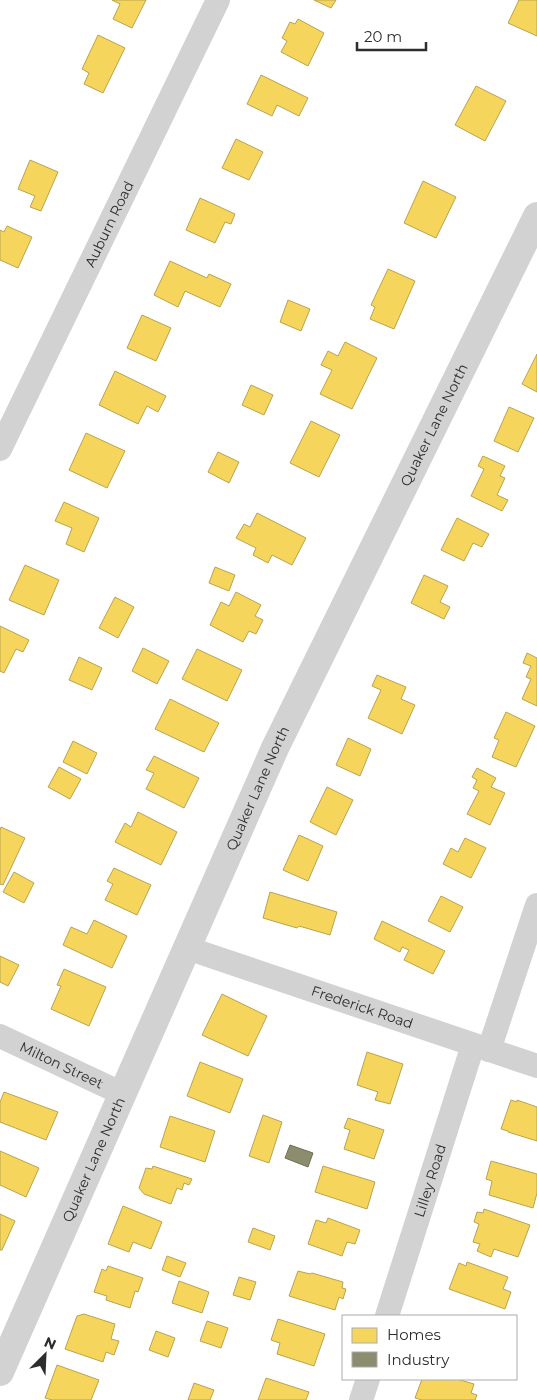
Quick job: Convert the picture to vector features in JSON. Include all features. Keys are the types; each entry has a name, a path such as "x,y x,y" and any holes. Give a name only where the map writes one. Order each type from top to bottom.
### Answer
{"street":[{"name":"Auburn Road","path":"0,449 218,0"},
{"name":"Quaker Lane North","path":"0,1372 276,748 537,216"},
{"name":"Lilley Road","path":"388,1315 481,1048 537,905"},
{"name":"Frederick Road","path":"187,948 537,1066"},
{"name":"Milton Street","path":"0,1036 123,1094"},
{"path":"361,1400 368,1380"}],"building: Homes":[{"path":"112,0 146,0 132,28 113,19 120,4"},
{"path":"314,0 336,0 331,8"},
{"path":"519,0 537,0 537,36 508,23"},
{"path":"298,19 324,33 308,66 281,52 287,41 282,38 290,22 295,24"},
{"path":"98,35 125,48 103,93 84,84 89,73 82,69"},
{"path":"261,75 308,98 299,116 277,105 272,116 247,104"},
{"path":"476,86 506,101 485,141 455,125"},
{"path":"236,139 263,152 249,180 222,168"},
{"path":"30,160 58,172 41,211 30,207 35,196 18,189"},
{"path":"423,181 456,197 436,238 404,223"},
{"path":"200,198 235,214 231,224 225,222 215,243 186,230"},
{"path":"7,226 32,237 18,268 0,260 0,230 4,232"},
{"path":"170,261 207,278 209,274 231,284 220,307 185,291 178,307 154,295"},
{"path":"388,269 415,281 394,329 370,319 375,307 371,305"},
{"path":"288,300 310,309 301,331 280,322"},
{"path":"142,315 171,328 156,361 127,348"},
{"path":"345,342 377,358 352,409 320,394 332,370 321,365 328,351 338,356"},
{"path":"537,354 537,392 522,384"},
{"path":"115,371 166,396 158,412 147,406 138,424 99,405"},
{"path":"251,385 273,395 264,415 242,405"},
{"path":"509,407 534,418 518,452 494,441"},
{"path":"311,421 340,435 319,477 290,463"},
{"path":"86,433 125,451 107,488 69,470"},
{"path":"218,452 239,462 229,483 208,472"},
{"path":"483,456 505,466 500,476 505,478 497,495 508,500 502,511 471,496 484,469 478,466"},
{"path":"64,502 99,518 84,552 66,544 72,528 55,521"},
{"path":"257,513 306,538 292,565 272,555 268,563 253,555 256,548 236,538 244,524 250,527"},
{"path":"457,518 489,534 482,547 473,543 464,561 441,550"},
{"path":"25,565 59,580 44,615 9,600"},
{"path":"215,567 235,575 229,591 209,583"},
{"path":"424,575 448,586 440,602 450,607 444,619 411,603"},
{"path":"236,592 261,605 255,616 263,620 256,634 249,631 243,642 210,625 221,602 229,606"},
{"path":"115,597 134,607 118,638 99,628"},
{"path":"0,626 29,640 23,652 16,649 4,673 0,671"},
{"path":"143,648 169,661 157,684 132,671"},
{"path":"197,649 242,670 227,701 182,679"},
{"path":"527,653 537,658 537,706 522,699 531,679 526,677 531,666 523,663"},
{"path":"79,657 102,668 92,690 69,680"},
{"path":"377,675 406,687 401,699 415,705 402,734 368,718 381,690 372,686"},
{"path":"170,699 219,723 204,752 155,729"},
{"path":"506,712 535,726 516,767 492,757 499,740 494,738"},
{"path":"348,738 371,749 360,776 336,765"},
{"path":"73,741 97,753 87,774 63,762"},
{"path":"154,756 199,778 184,808 146,789 154,773 146,770"},
{"path":"59,767 81,779 70,799 48,787"},
{"path":"477,768 496,778 491,787 505,793 490,825 467,814 479,791 473,788 477,780 472,777"},
{"path":"327,787 353,800 336,835 310,822"},
{"path":"138,812 177,832 161,865 115,842 125,823 131,827"},
{"path":"1,827 25,838 3,885 0,884"},
{"path":"299,835 323,846 308,881 283,870"},
{"path":"465,838 486,848 471,878 443,864 451,848 458,852"},
{"path":"114,868 151,885 137,915 105,900 113,884 107,881"},
{"path":"14,872 34,883 24,903 3,892"},
{"path":"270,892 337,912 330,935 263,918"},
{"path":"441,896 463,907 450,932 428,921"},
{"path":"94,920 127,936 112,968 63,945 71,927 87,934"},
{"path":"382,921 445,951 433,974 404,960 409,950 402,947 400,952 374,939"},
{"path":"0,956 19,965 8,986 0,982"},
{"path":"64,969 106,987 89,1026 51,1009 61,986 57,985"},
{"path":"222,994 267,1016 248,1056 202,1035"},
{"path":"367,1052 403,1064 390,1104 375,1100 378,1092 357,1085"},
{"path":"200,1062 243,1079 230,1113 187,1096"},
{"path":"4,1092 58,1112 46,1140 0,1122 0,1102"},
{"path":"511,1100 517,1102 517,1100 537,1107 537,1141 501,1129"},
{"path":"263,1115 282,1122 269,1163 249,1156"},
{"path":"170,1116 215,1131 205,1162 160,1147"},
{"path":"348,1118 384,1130 374,1159 344,1149 350,1130 344,1128"},
{"path":"0,1151 39,1168 26,1197 0,1185"},
{"path":"491,1161 537,1174 537,1193 533,1208 489,1195 492,1181 486,1179"},
{"path":"153,1166 192,1179 189,1185 184,1183 182,1190 177,1188 171,1204 144,1194 139,1188 146,1168 152,1169"},
{"path":"323,1166 375,1182 367,1209 315,1192"},
{"path":"123,1206 162,1222 151,1249 133,1242 129,1252 108,1244"},
{"path":"484,1209 530,1225 518,1257 494,1249 491,1257 477,1251 480,1244 473,1242 479,1224 474,1222 477,1212 483,1213"},
{"path":"0,1214 15,1221 2,1250 0,1250"},
{"path":"328,1218 360,1230 355,1244 347,1242 342,1256 308,1244 316,1220 326,1223"},
{"path":"253,1228 275,1236 270,1250 248,1242"},
{"path":"167,1256 186,1263 180,1277 162,1270"},
{"path":"467,1262 508,1277 503,1289 511,1292 505,1309 449,1289 459,1263 466,1266"},
{"path":"108,1266 143,1278 138,1292 135,1291 130,1308 106,1300 107,1296 94,1292 102,1269 106,1271"},
{"path":"298,1271 343,1282 342,1288 346,1289 343,1299 339,1297 335,1310 289,1296"},
{"path":"239,1277 256,1282 250,1300 233,1295"},
{"path":"179,1281 209,1292 202,1313 172,1303"},
{"path":"84,1314 115,1324 111,1339 119,1341 114,1355 106,1352 103,1362 65,1349 77,1316"},
{"path":"278,1319 325,1334 314,1366 277,1354 280,1343 271,1340"},
{"path":"207,1321 228,1328 221,1348 200,1341"},
{"path":"156,1331 175,1338 168,1357 149,1350"},
{"path":"57,1365 99,1380 91,1400 52,1400 45,1398"},
{"path":"266,1378 309,1392 306,1400 258,1400"},
{"path":"422,1380 460,1380 474,1384 471,1393 477,1395 475,1400 422,1400 415,1398"},
{"path":"194,1383 214,1390 210,1400 188,1400"}],"building: Industry":[{"path":"290,1145 313,1153 308,1167 285,1158"}]}
